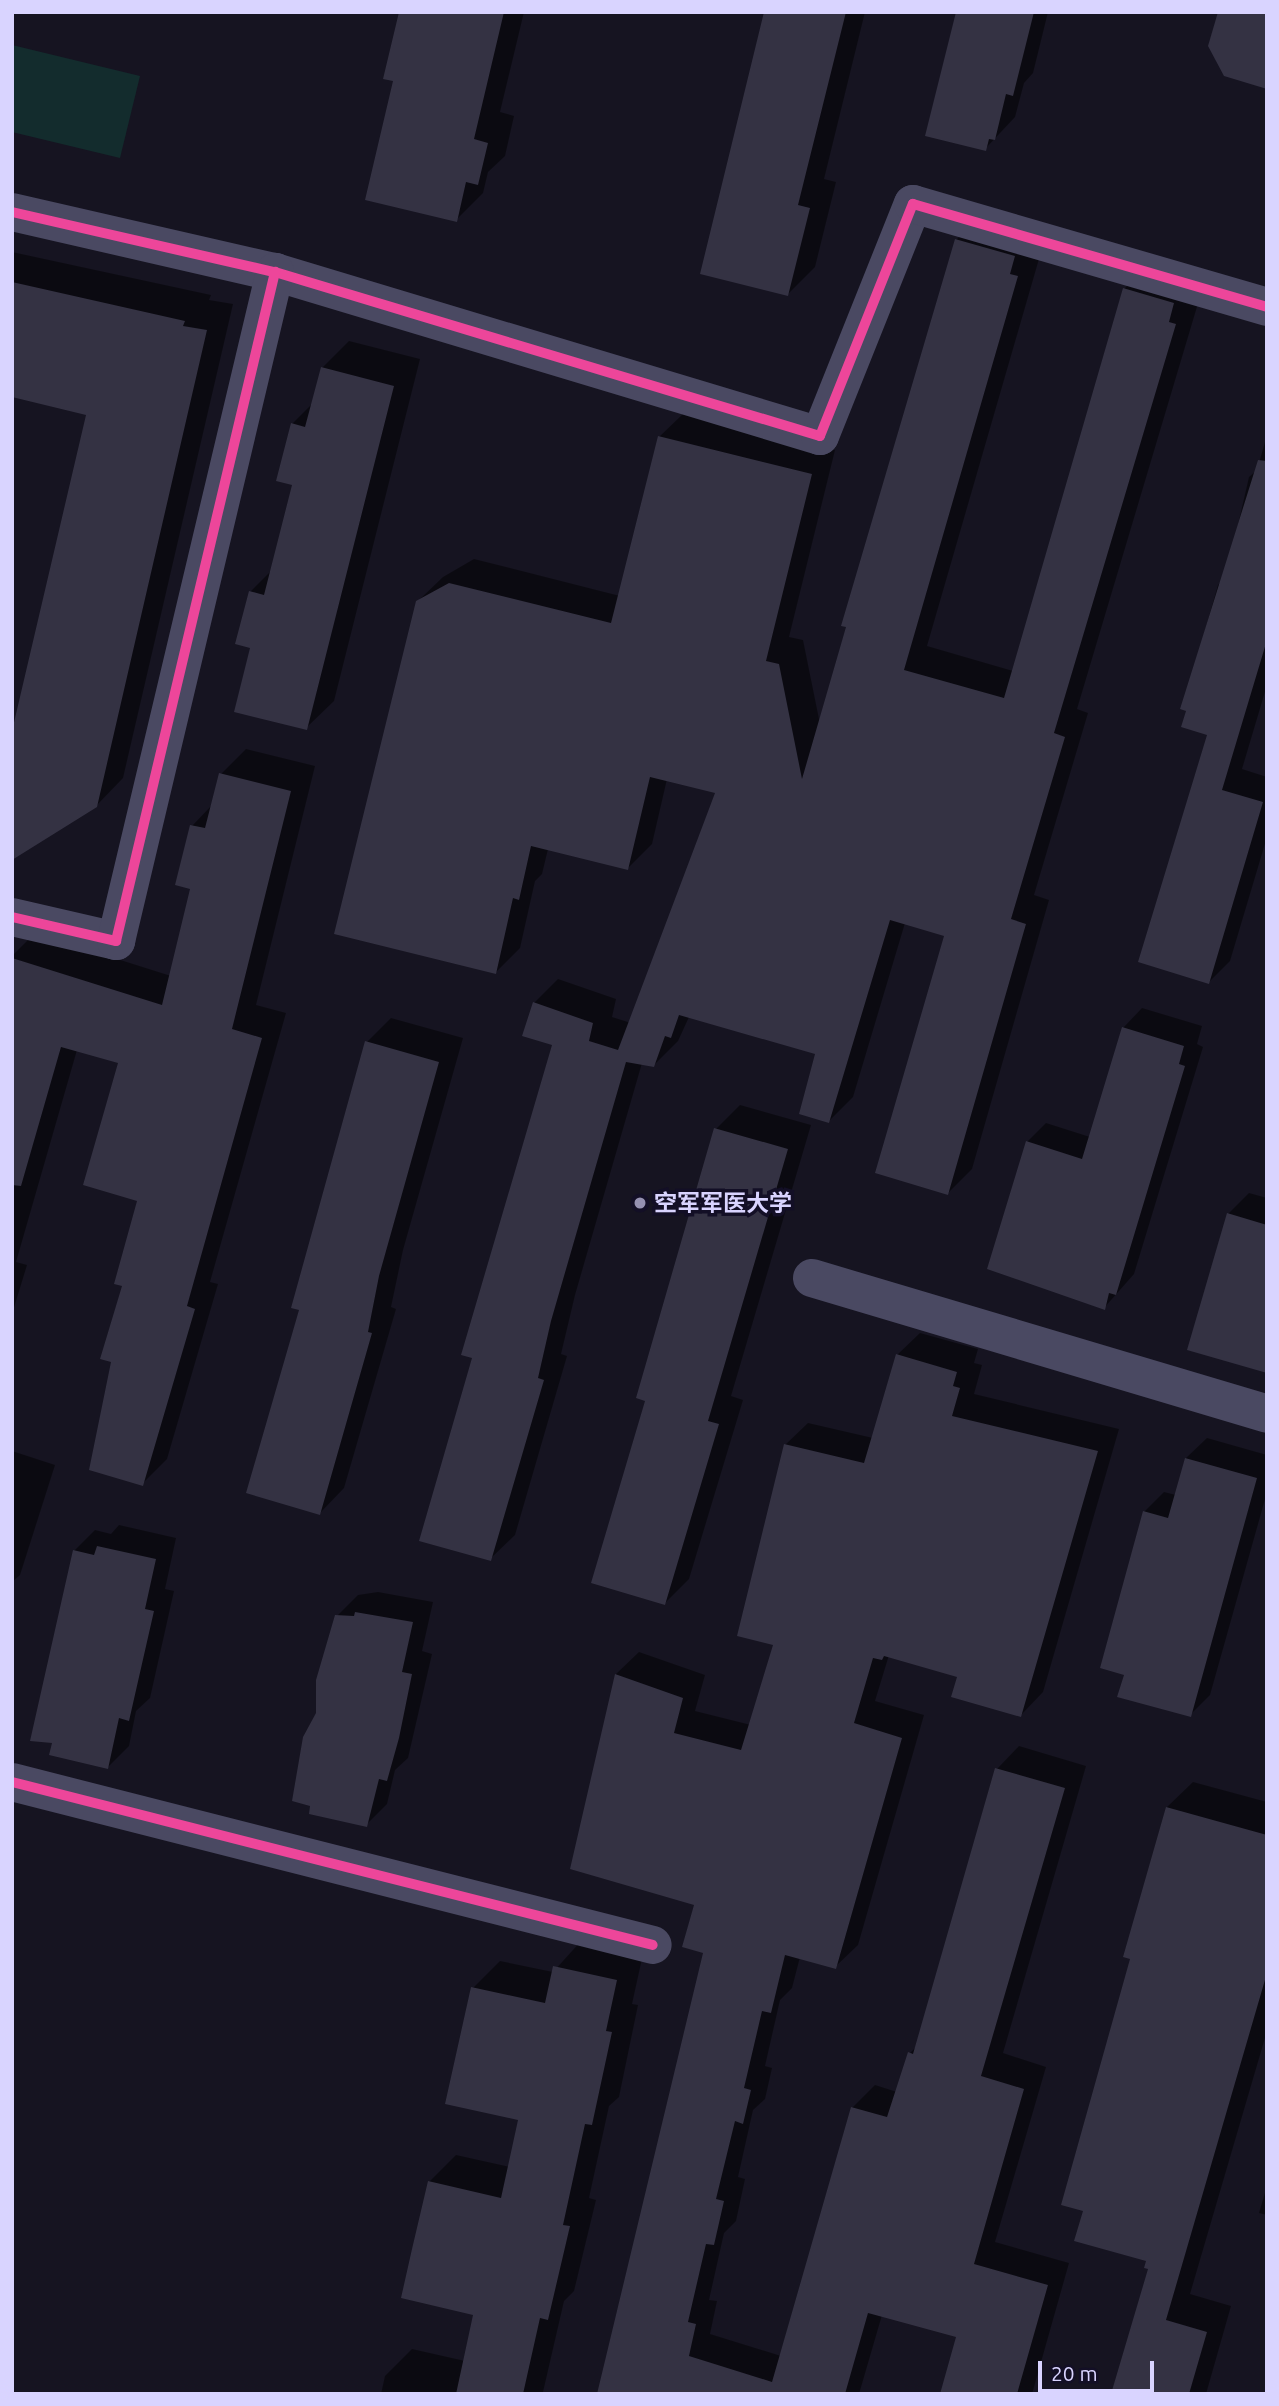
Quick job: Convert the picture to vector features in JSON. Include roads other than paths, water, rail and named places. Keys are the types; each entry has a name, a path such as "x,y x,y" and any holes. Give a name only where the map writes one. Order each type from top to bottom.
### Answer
{"street":[{"path":"12,212 275,272 820,436 913,204 1267,307"},
{"path":"12,918 116,941 275,272"},
{"path":"812,1278 1267,1415"},
{"path":"12,1782 653,1945"}],"place":[{"name":"空军军医大学","path":"640,1203"}]}
